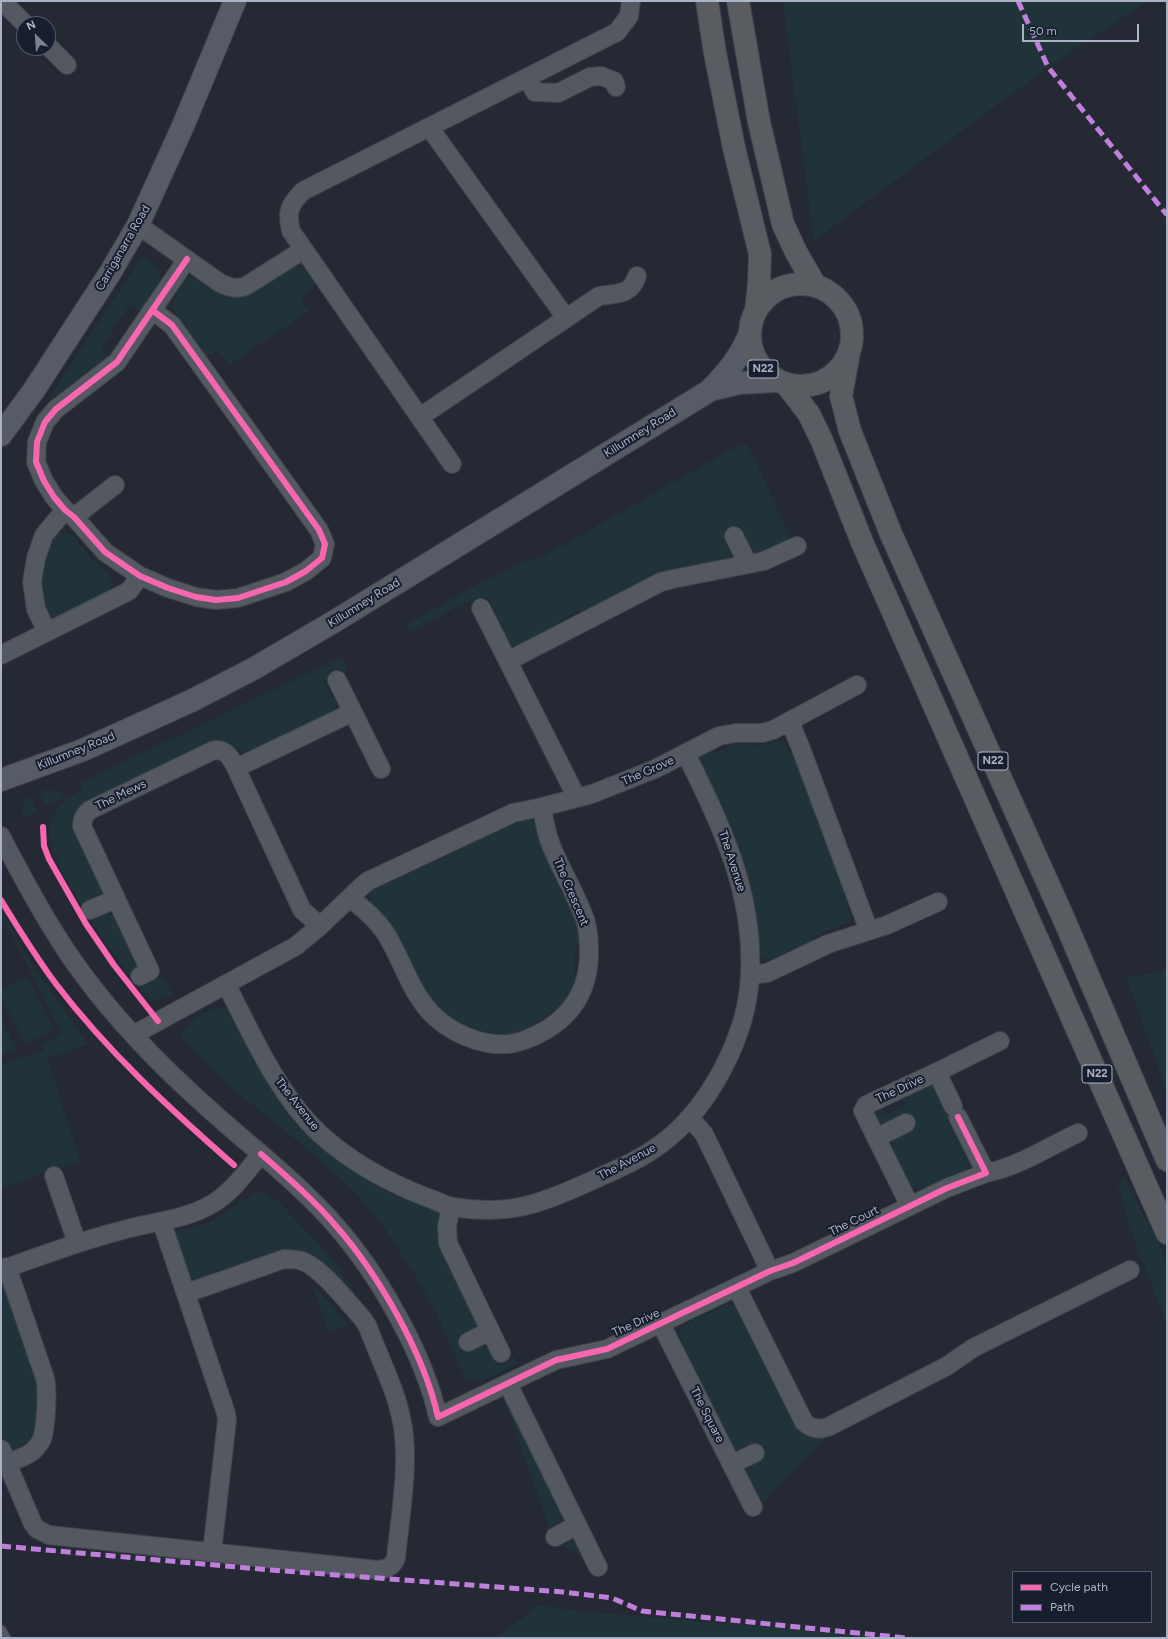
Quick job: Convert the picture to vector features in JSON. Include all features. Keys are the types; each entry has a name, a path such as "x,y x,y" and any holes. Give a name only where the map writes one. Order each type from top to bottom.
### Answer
{"highway":[{"name":"N22","path":"707,1 715,53 734,148 760,254 756,311 750,332 751,347 757,361 766,372 782,383 809,414 822,441 862,542 1167,1233"},
{"path":"738,1 759,122 783,224 796,252 815,285"},
{"name":"N22","path":"756,311 767,297 781,288 798,284 815,285 828,291 840,301 848,314 852,328 852,343 841,396 850,431 890,534 1063,917 1167,1160"},
{"name":"N22","path":"782,383 800,387 815,385 828,379 839,370 848,358"}],"street":[{"path":"2,1 17,16"},
{"name":"Carriganarra Road","path":"1,435 38,384 110,273 138,225 186,120 235,1"},
{"path":"452,464 291,231 288,219 292,202 303,191 616,32 629,16 631,1"},
{"path":"56,54 67,65"},
{"path":"527,78 535,92 558,93 590,76 601,76 608,78 614,81 616,87"},
{"path":"429,127 566,318"},
{"path":"138,225 220,283 231,288 240,288 303,250"},
{"path":"152,310 172,326 319,530 325,544 322,558 306,571 286,582 238,598 216,600 196,597 168,588 140,576 105,552 54,498 44,481 36,462 37,442 45,422 56,409 116,362 187,259"},
{"path":"420,417 599,296 622,294 635,283 637,276"},
{"name":"Killumney Road","path":"1,780 83,750 191,701 253,669 341,617 709,391 728,372 744,348 750,332"},
{"name":"Killumney Road","path":"709,391 739,383 782,383"},
{"path":"47,632 36,609 32,582 36,558 44,535 69,513 115,486"},
{"path":"734,536 748,564"},
{"path":"508,661 661,582 771,559 797,546"},
{"path":"1,655 128,592 140,576"},
{"path":"133,1035 296,946 320,926 368,881 509,814 577,798 481,608"},
{"path":"337,680 381,769"},
{"name":"The Grove","path":"577,798 636,777 686,754 719,736 768,732 790,722 858,685"},
{"path":"236,768 353,712"},
{"path":"790,722 869,931"},
{"name":"The Mews","path":"140,976 150,971 82,826 82,819 85,814 217,749 226,753 231,758 302,910 320,926"},
{"name":"The Avenue","path":"226,984 275,1075 302,1114 318,1132 339,1150 361,1165 404,1189 451,1206 501,1210 520,1208 553,1198 622,1167 649,1152 668,1139 688,1118 709,1090 731,1053 741,1028 748,999 750,975 748,922 745,899 738,873 723,831 686,754"},
{"name":"The Crescent","path":"350,898 372,918 385,933 419,998 434,1016 444,1024 456,1032 495,1044 523,1041 541,1033 567,1014 580,996 589,968 588,932 585,919 551,845 542,807"},
{"path":"1,836 37,904 70,957 103,1000 133,1035 184,1087 262,1154 236,1185 218,1201 199,1211 163,1221 137,1226 77,1243 4,1269 45,1378 47,1390 42,1439 38,1446 29,1454 4,1456 33,1524 36,1529 42,1533 54,1535 378,1570 391,1566 396,1558 404,1467 404,1436 397,1402 365,1322 317,1270 310,1265 294,1259 284,1259 187,1293"},
{"path":"90,910 116,899"},
{"path":"750,975 767,973 828,944 897,921 938,902"},
{"path":"937,1072 1000,1042"},
{"name":"The Drive","path":"910,1206 863,1111 866,1105 937,1072 986,1173"},
{"path":"688,1118 704,1134 770,1271"},
{"path":"876,1138 906,1123"},
{"path":"986,1173 1016,1163 1078,1133"},
{"name":"The Drive","path":"262,1154 328,1217 364,1261 389,1300 410,1341 430,1390 438,1418 556,1360 599,1352 661,1324 770,1271"},
{"name":"The Court","path":"770,1271 793,1263 947,1188 986,1173"},
{"path":"54,1176 77,1243"},
{"path":"451,1206 447,1226 448,1243 501,1353"},
{"path":"163,1221 165,1232 224,1405 227,1420 212,1552"},
{"path":"737,1288 804,1422 807,1425 817,1429 828,1427 947,1366 973,1348 1130,1270"},
{"name":"The Square","path":"661,1324 753,1507"},
{"path":"468,1342 490,1331"},
{"path":"508,1384 598,1567"},
{"path":"732,1464 755,1453"},
{"path":"555,1537 577,1526"}],"lane":[{"path":"1,1630 6,1638"}],"shaded area":[{"path":"783,1 1148,1 1048,67 814,241"},
{"path":"141,258 154,266 162,281 141,311 130,304 100,350 110,357 47,401"},
{"path":"293,266 306,271 315,283 301,301 309,311 230,364 217,351 207,357 181,323 174,309 173,303 175,295 178,288 187,276 238,294"},
{"path":"742,443 749,447 792,541 765,554 754,554 750,551 733,550 733,554 728,561 582,614 580,610 562,619 565,623 519,647 509,644 493,616 497,614 488,597 472,605 469,601 409,632 406,625 456,596 491,577 544,556"},
{"path":"58,532 71,534 95,562 108,573 113,584 107,598 47,624 38,578 49,542"},
{"path":"342,657 348,670 324,681 333,698 337,697 338,704 334,711 247,753 239,751 226,742 218,741 85,804 102,890 99,898 105,913 116,917 140,966 135,968 143,985 163,976 173,996 170,997 168,995 156,1001 151,1001 141,991 100,935 70,887 51,845 49,830 53,816 60,805 70,796 82,789 80,783"},
{"path":"783,740 789,752 795,750 852,904 847,906 851,918 849,922 811,938 813,942 771,961 765,958 758,950 741,858 725,816 700,764 702,755 712,748 715,753 734,744 764,745"},
{"path":"45,790 58,791 66,797 60,802 57,799 52,804 49,802 45,806 39,792"},
{"path":"30,795 37,812 21,818 24,804"},
{"path":"522,819 529,819 536,824 576,918 581,938 580,943 576,946 574,973 578,979 568,999 559,1010 556,1010 531,1027 529,1032 500,1036 477,1032 451,1020 431,1001 371,904 369,896 372,888 507,823"},
{"path":"1,911 33,966 88,1044 47,1058 80,1161 1,1188 1,1065 44,1050 42,1044 62,1034 16,942 1,917"},
{"path":"1167,969 1167,1092 1127,978"},
{"path":"27,976 54,1030 25,1044 1,997 1,989"},
{"path":"227,1005 285,1105 439,1210 476,1319 475,1326 472,1331 479,1346 490,1349 499,1366 512,1360 511,1358 514,1356 517,1364 484,1380 471,1381 465,1378 435,1310 421,1285 387,1231 358,1195 318,1158 218,1075 181,1036 182,1030 191,1025 190,1021 214,1008 221,1009"},
{"path":"1,1018 16,1049 1,1056"},
{"path":"926,1084 932,1085 939,1091 971,1162 966,1172 921,1190 910,1186 892,1150 893,1142 896,1137 887,1123 877,1120 873,1111 880,1104 885,1115 906,1105 901,1094"},
{"path":"1124,1179 1162,1249 1167,1264 1167,1324 1136,1245 1118,1186"},
{"path":"258,1192 261,1194 263,1192 278,1201 321,1247 336,1264 363,1306 316,1261 197,1282 190,1280 173,1232 193,1228 210,1221 225,1213 241,1201 243,1202 253,1193"},
{"path":"1,1280 4,1282 38,1378 37,1437 20,1450 16,1451 12,1450 5,1441 1,1432"},
{"path":"312,1284 349,1325 329,1332"},
{"path":"725,1305 734,1306 739,1313 743,1311 796,1423 831,1433 765,1500 760,1503 747,1477 747,1474 749,1468 761,1459 732,1448 678,1342 681,1340 679,1333 684,1325"},
{"path":"503,1397 508,1404 562,1512 562,1522 560,1526 566,1540 575,1542 584,1555 554,1544 546,1528 549,1526"},
{"path":"539,1605 576,1611 904,1638 496,1638"}],"marked path":[{"path":"1018,1 1048,67 1167,215"},
{"path":"1,1546 271,1570 563,1592 612,1598 642,1611 906,1638"}],"cycle path":[{"path":"152,310 172,325 319,530 325,544 322,558 306,571 286,582 238,598 216,600 196,597 168,588 140,576 105,552 74,517 65,510 54,497 44,481 36,462 37,442 45,422 56,409 117,362 187,259"},
{"path":"43,827 44,846 49,859 86,924 114,965 158,1021"},
{"path":"1,900 27,942 56,984 97,1033 140,1079 186,1123 234,1165"},
{"path":"261,1154 328,1216 368,1268 398,1316 411,1342 422,1367 438,1417 556,1360 607,1349 770,1271 793,1263 947,1188 986,1173 958,1117"}]}
